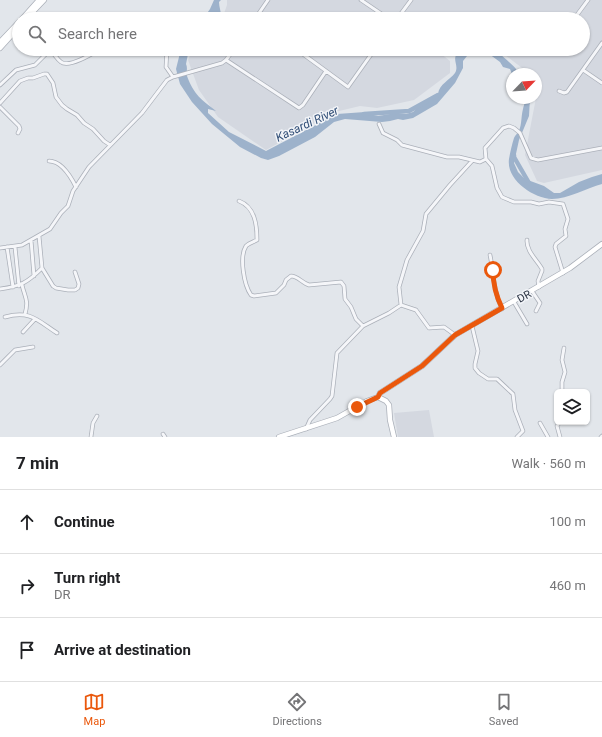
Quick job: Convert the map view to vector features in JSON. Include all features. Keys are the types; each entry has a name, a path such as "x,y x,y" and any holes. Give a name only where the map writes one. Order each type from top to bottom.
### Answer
{"street":[{"path":"28,12 39,0"},
{"path":"33,12 44,0"},
{"path":"260,12 268,0"},
{"path":"361,0 379,12"},
{"path":"402,12 411,0"},
{"path":"579,12 588,0"},
{"path":"0,42 12,29"},
{"path":"0,48 12,35"},
{"path":"559,91 564,93 567,92 602,43"},
{"path":"0,85 16,70 35,65 44,56"},
{"path":"55,56 63,63 68,63 89,56"},
{"path":"166,56 166,66 174,76"},
{"path":"0,248 15,247 39,236 52,227 61,213 68,206 70,197 89,167 152,102 163,84 174,76 226,60 229,56"},
{"path":"306,56 348,87 370,56"},
{"path":"226,60 299,108 303,105 326,71"},
{"path":"583,70 602,83"},
{"path":"0,103 20,81 47,74 53,83 56,97 62,105 77,115 84,123 93,129 110,145"},
{"path":"0,107 20,126 18,133"},
{"path":"379,124 383,134 397,140 402,145 447,157 459,157 480,162 486,160"},
{"path":"563,272 555,247 556,244 566,236 565,229 568,219 563,204 549,202 539,204 531,202 514,202 502,197 497,188 492,166 486,160 485,148 503,128 508,126 519,132 531,158 538,160 602,148"},
{"path":"49,161 54,161 61,166 76,187"},
{"path":"401,305 399,287 407,260 423,231 426,214 472,161"},
{"path":"239,201 245,203 250,209 257,227 257,240 247,244 244,249 243,272 250,296 276,293 291,276 296,277 310,285 341,282 344,286 345,299 351,307 356,319 363,326"},
{"path":"39,236 42,268 53,286 56,288 75,290 78,288 79,284 75,272"},
{"path":"31,240 34,276"},
{"path":"527,240 526,245 528,249 542,269 538,281 540,287"},
{"name":"DR","path":"279,437 337,418 367,401 378,397 380,393 422,366 455,335 540,287 602,244"},
{"path":"7,247 13,287"},
{"path":"15,247 20,285 27,297 25,314"},
{"path":"490,255 496,296 502,308"},
{"path":"0,289 20,285 34,276 42,268"},
{"path":"532,291 540,303 536,311"},
{"path":"514,302 527,324"},
{"path":"306,429 310,420 332,396 337,353 363,326 401,305"},
{"path":"401,305 416,310 426,326 429,328 444,327 455,335"},
{"path":"5,317 15,314 25,314 57,332"},
{"path":"23,332 36,319"},
{"path":"472,326 478,351 475,368 488,378 497,379 513,394 515,410 523,431 518,437"},
{"path":"0,365 15,350 33,346"},
{"path":"562,389 562,382 565,372 562,360 564,348"},
{"path":"378,397 386,401 389,405 390,420 394,437"},
{"path":"91,437 93,423 97,416"},
{"path":"540,423 548,437"},
{"path":"558,425 560,437"}],"shaded area":[{"path":"227,0 602,0 602,170 544,183 537,181 525,155 535,104 542,104 542,68 522,68 506,56 590,56 590,12 224,12"},
{"path":"190,56 444,56 450,61 450,73 414,100 377,108 360,106 335,112 266,150 218,117 199,90 188,60"},
{"path":"429,410 434,437 398,437 394,413"}],"water":[{"path":"214,0 221,0 219,2 220,12 208,12"},
{"path":"179,56 188,56 186,64 187,74 192,88 202,100 216,111 208,109 208,113 229,132 266,151 337,114 365,112 378,116 413,112 420,105 438,94 440,87 453,76 456,70 456,56 467,56 463,61 463,68 455,83 437,104 413,118 382,122 345,119 334,122 315,137 279,156 268,160 240,147 212,124 192,102 180,84 176,69"},
{"path":"492,56 502,56 515,68 503,67 500,62"},
{"path":"525,104 530,104 529,116 519,140 514,163 518,172 525,179 544,186 554,193 560,193 579,182 602,174 602,184 558,199 552,199 545,198 529,191 516,181 509,167 509,159 514,138 519,132"}],"waterway":[{"name":"Kasardi River","path":"364,114 409,111 438,95"},
{"name":"Kasardi River","path":"514,155 529,183"}],"route":[{"path":"357,407 378,397 380,393 422,366 455,335 502,308 496,296 493,282 493,270"}]}
